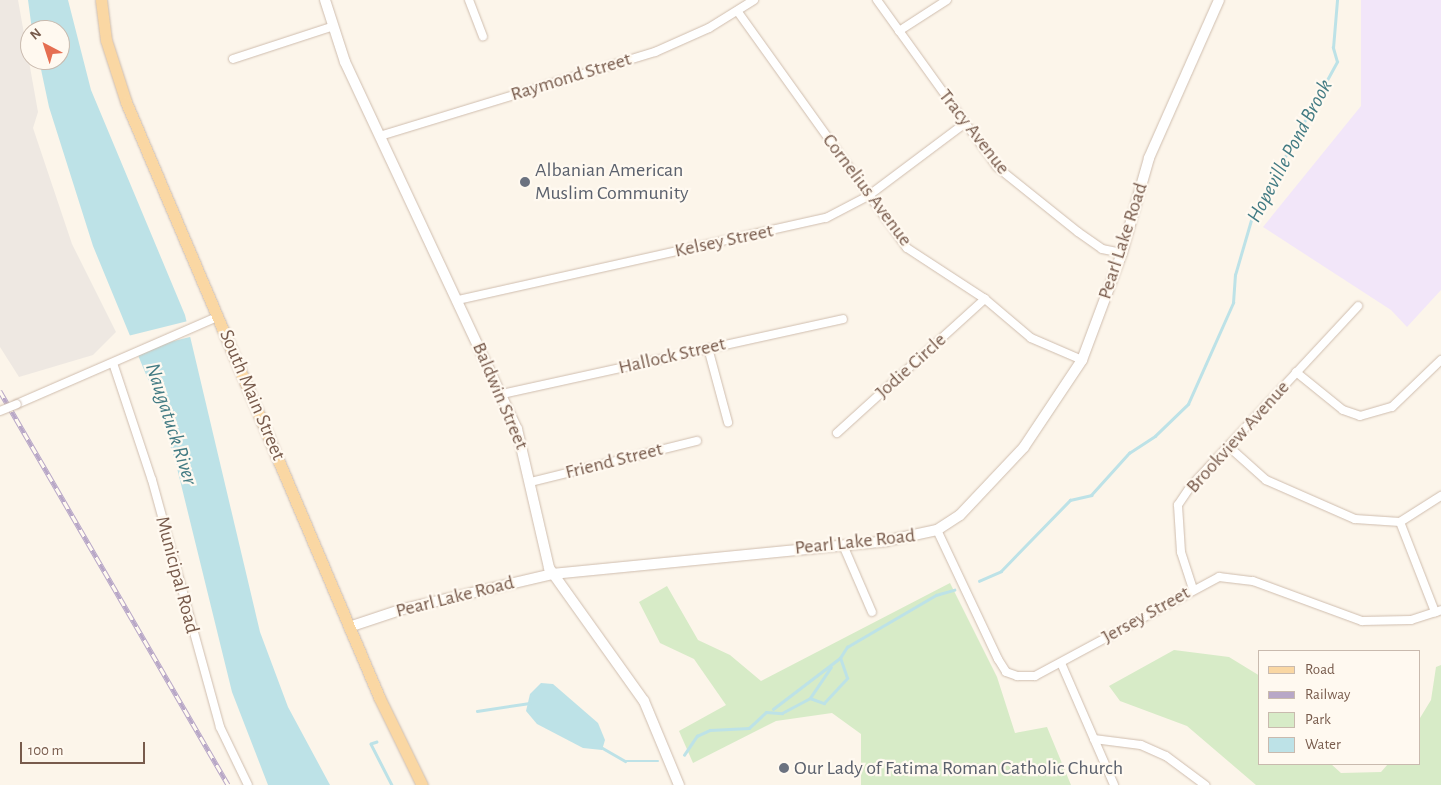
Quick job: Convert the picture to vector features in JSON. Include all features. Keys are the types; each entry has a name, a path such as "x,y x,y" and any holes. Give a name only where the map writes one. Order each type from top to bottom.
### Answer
{"main road":[{"name":"South Main Street","path":"101,0 120,86 219,316 349,627 422,785"},
{"name":"Baldwin Street","path":"325,0 331,27 380,136 502,394 532,482 542,548 552,574 644,702 678,785"},
{"name":"Pearl Lake Road","path":"349,627 403,608 552,574 843,545 938,530 985,492 1024,447 1082,360 1122,253 1149,158 1218,0"}],"street":[{"path":"468,0 483,36"},
{"name":"Raymond Street","path":"380,136 655,52 738,12 754,0"},
{"name":"Tracy Avenue","path":"877,0 964,124 1017,185 1102,249 1122,253"},
{"path":"899,31 947,0"},
{"name":"Cornelius Avenue","path":"738,12 907,248 985,299 1031,338 1082,360"},
{"path":"233,59 331,27"},
{"name":"Kelsey Street","path":"458,300 804,224 868,196 964,124"},
{"name":"Jodie Circle","path":"837,433 985,299"},
{"name":"Brookview Avenue","path":"1193,589 1181,552 1178,506 1228,446 1358,306"},
{"path":"0,411 219,316"},
{"name":"Hallock Street","path":"502,394 843,318"},
{"path":"708,348 728,422"},
{"path":"1296,372 1343,410 1360,416 1392,407 1441,360"},
{"name":"Municipal Road","path":"113,362 152,480 220,727 248,785"},
{"name":"Friend Street","path":"532,482 697,441"},
{"path":"1228,446 1266,480 1355,520 1400,522 1441,496"},
{"path":"1400,522 1439,611"},
{"name":"Jersey Street","path":"938,530 1006,672 1035,676 1219,576 1233,576 1346,617 1379,623 1439,611"},
{"path":"843,545 872,612"},
{"path":"1061,663 1114,785"},
{"path":"1094,739 1141,745 1166,756 1205,785"}],"shaded area":[{"path":"0,0 18,0 22,20 20,20 20,70 30,70 38,112 33,128 72,244 116,332 93,355 19,377 0,347"},
{"path":"1361,0 1441,0 1441,290 1407,327 1391,310 1263,227 1361,106"}],"green space":[{"path":"950,583 997,677 1015,733 1047,727 1071,785 861,785 861,734 832,713 776,721 693,763 679,731 726,705 694,659 660,643 639,602 667,586 698,640 730,655 761,681"},
{"path":"1174,650 1229,657 1258,675 1258,765 1332,765 1341,773 1381,772 1387,765 1421,765 1421,716 1431,700 1436,667 1441,665 1441,785 1256,785 1187,726 1120,701 1109,686"}],"water":[{"name":"Naugatuck River","path":"28,0 68,0 91,90 185,315 260,632 288,707 330,785 268,785 232,692 176,464 154,394 93,246 49,107 41,70 70,70 70,20 31,20"},
{"path":"541,683 553,684 598,723 605,740 602,750 583,748 537,724 526,711 530,694"}],"pier":[{"path":"188,321 192,337 132,352 128,336"}],"waterway":[{"name":"Hopeville Pond Brook","path":"979,581 1001,571 1070,500 1091,495 1129,453 1155,436 1188,404 1233,303 1235,275 1252,217 1337,62 1333,48 1337,0"},
{"name":"Hopeville Pond Brook","path":"684,755 697,736 710,730 749,728 766,712 782,713 810,698 824,703 847,678 840,658 847,647 936,595 954,590"},
{"path":"773,709 840,658"},
{"path":"810,698 831,667"},
{"name":"Hopeville Pond Brook","path":"477,711 529,703"},
{"name":"Hopeville Pond Brook","path":"377,742 371,744 392,785"},
{"name":"Hopeville Pond Brook","path":"601,747 625,761 658,761"}],"railway":[{"path":"0,391 228,785"}],"place":[{"name":"Albanian American Muslim Community","path":"525,182"},
{"name":"Our Lady of Fatima Roman Catholic Church","path":"784,768"}]}
